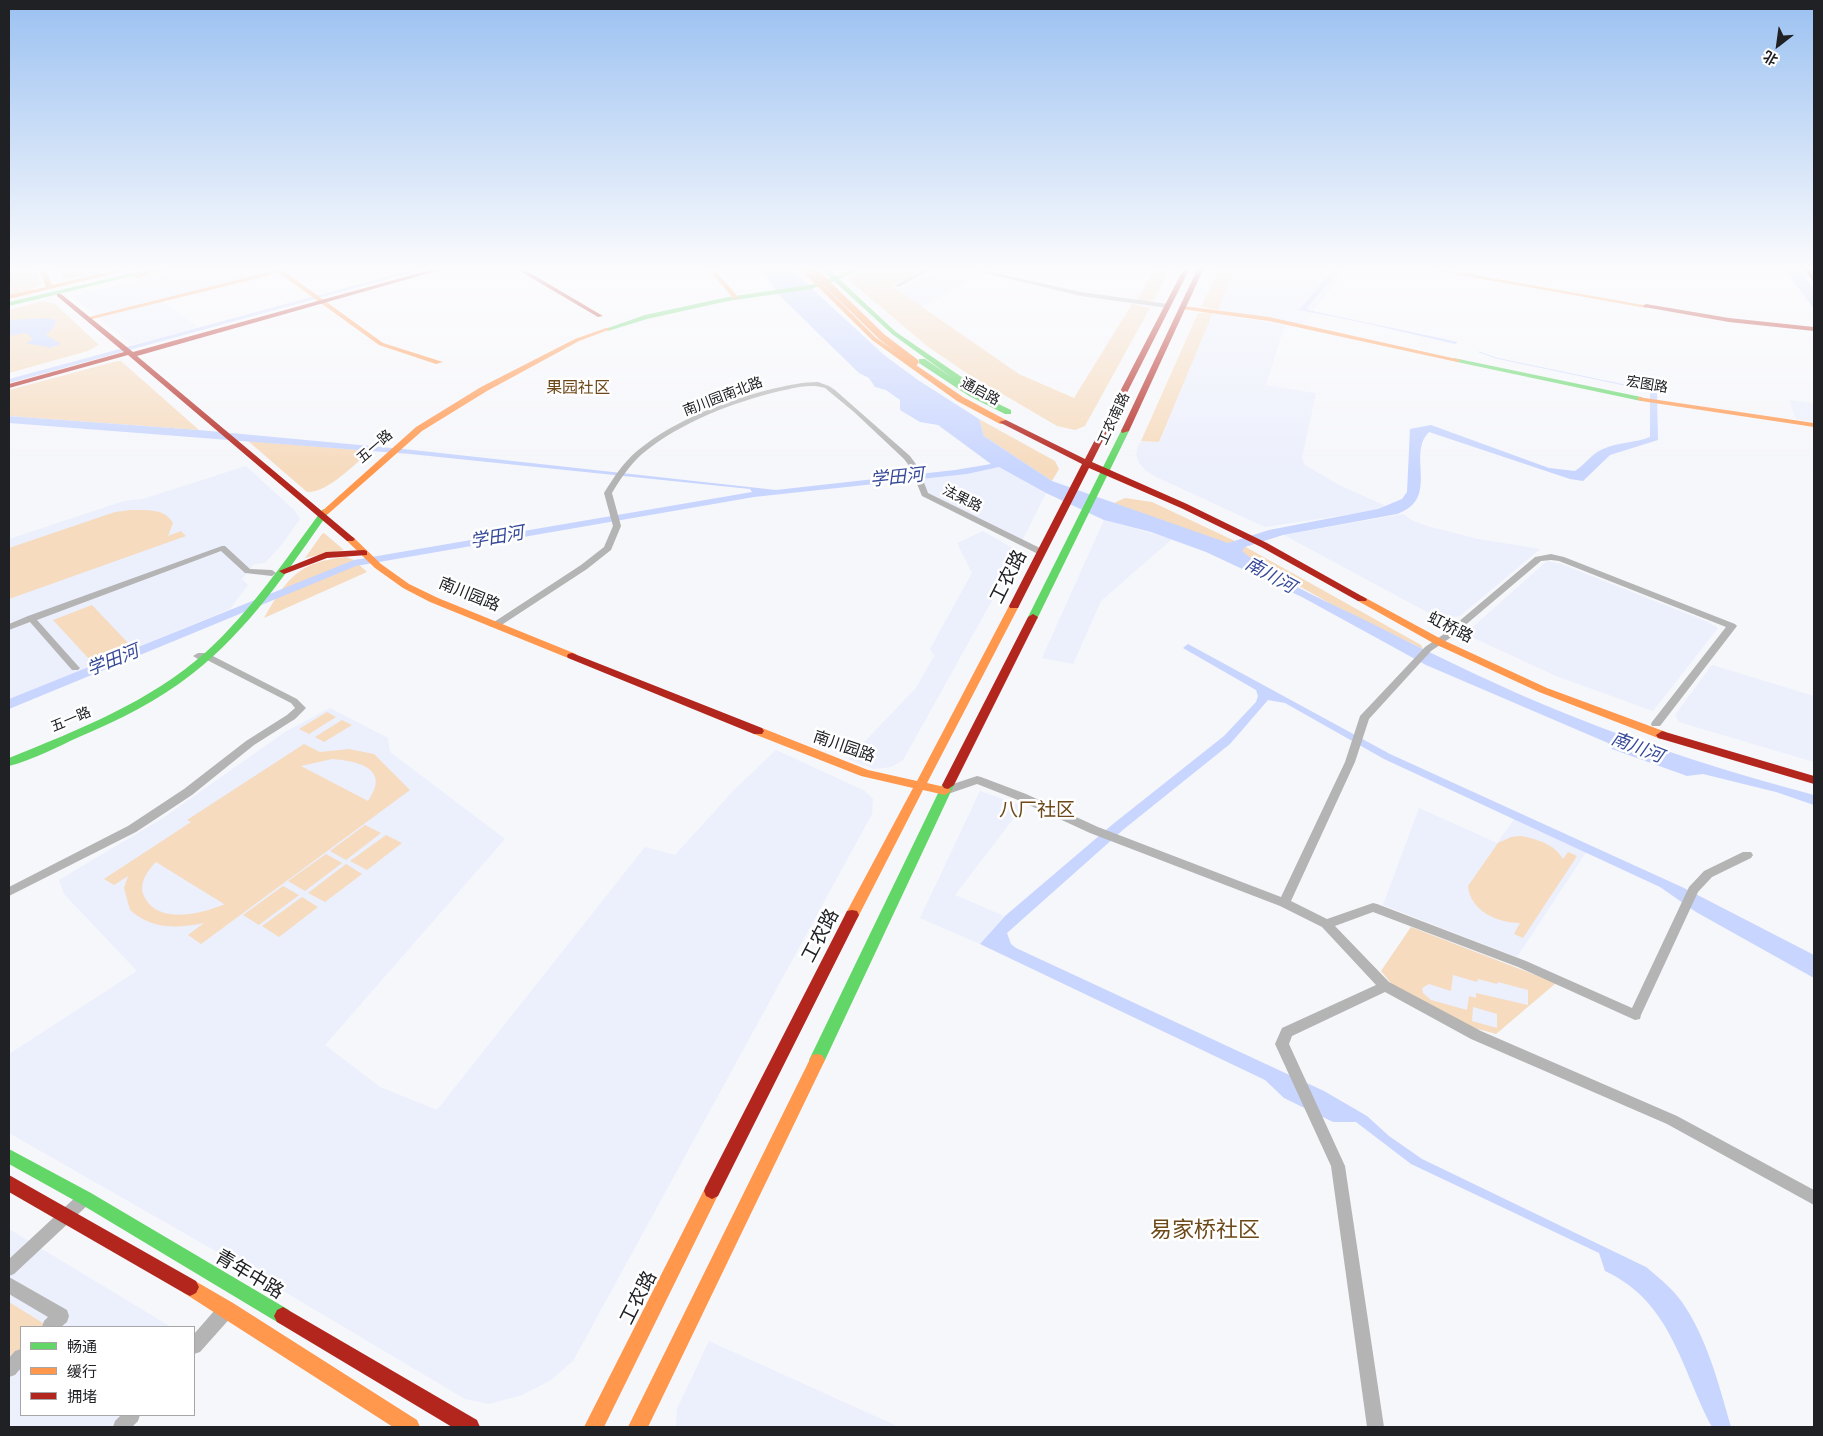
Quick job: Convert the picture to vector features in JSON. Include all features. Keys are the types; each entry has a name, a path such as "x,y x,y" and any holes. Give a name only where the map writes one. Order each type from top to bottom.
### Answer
{"main road":[{"name":"南川园路","path":"109,337 223,430 305,503 320,513 378,566 406,586 434,600 824,758 866,773 945,791"},
{"path":"9,376 181,337"},
{"path":"371,337 381,344 439,362"},
{"name":"五一路","path":"9,756 125,704 202,656 250,599 302,547 320,513 389,451 419,429 484,388 586,337"},
{"name":"通启路","path":"872,337 941,388 994,416 1089,460"},
{"path":"882,337 994,416"},
{"path":"890,337 918,362 972,394 1008,412"},
{"name":"通启路","path":"901,337 916,350 1008,412 1089,460"},
{"name":"工农南路","path":"1089,460 1152,337"},
{"name":"工农南路","path":"1108,468 1169,337"},
{"name":"宏图路","path":"1353,337 1648,400 1814,425"},
{"path":"9,386 125,351"},
{"name":"虹桥路","path":"1089,460 1184,506 1268,543 1443,639 1543,690 1652,732 1814,780"},
{"name":"工农路","path":"594,1427 795,1024 1089,460"},
{"path":"638,1427 767,1166 945,791 1108,468"},
{"path":"276,573 326,555 366,555"},
{"name":"五一路","path":"9,762 98,725 177,681 247,613 263,594 276,573"},
{"name":"虹桥路","path":"1443,639 1550,684 1656,724 1740,751 1814,771"},
{"name":"青年中路","path":"9,1156 85,1198 470,1427"},
{"path":"9,1183 227,1309 410,1427"}],"street":[{"name":"南川园南北路","path":"497,624 584,567 608,548 617,526 608,494 624,468 672,431 712,411 762,394 805,385 826,386"},
{"name":"法果路","path":"826,386 911,462 925,494 1041,552"},
{"path":"9,627 222,548 248,571 276,573"},
{"path":"1284,903 1350,762 1364,718 1428,648 1443,639 1538,559 1544,557 1561,559 1732,626 1656,724"},
{"path":"31,618 75,668"},
{"path":"9,892 132,829 188,792 250,743 291,718 301,708 294,701 202,656"},
{"path":"945,791 977,780 1022,796 1098,831 1284,903 1326,924 1385,986 1476,1035 1672,1120 1814,1198"},
{"path":"1326,924 1373,907 1522,964 1635,1015 1692,890 1708,874 1747,855"},
{"path":"1375,1427 1338,1166 1282,1044 1287,1032 1385,986"},
{"path":"9,1269 85,1198"},
{"path":"9,1285 61,1316 51,1326"},
{"path":"195,1345 227,1309"},
{"path":"9,1369 20,1357"},
{"path":"121,1427 131,1416"}],"shaded area":[{"path":"9,337 90,337 99,345 88,351 9,373"},
{"path":"122,337 161,337 132,345"},
{"path":"916,337 966,337 1019,374 1074,398 1112,337 1134,337 1085,426 1075,430 1057,426 965,372"},
{"path":"1187,337 1203,337 1159,442 1141,441"},
{"path":"1203,337 1281,337 1266,385 1316,393 1302,458 1305,465 1339,485 1386,506 1377,510 1265,527 1154,476 1145,470 1139,463 1136,454 1138,446 1141,441 1159,442"},
{"path":"121,361 199,430 9,416 9,390"},
{"path":"1789,400 1814,403 1814,422 1796,419"},
{"path":"979,419 1055,461 1059,469 1052,481 984,436"},
{"path":"248,441 371,451 332,483 315,491 307,492"},
{"path":"246,466 295,511 300,519 265,563 254,564 242,579 248,585 230,609 9,699 9,539 124,501 143,499"},
{"path":"999,467 1046,493 1022,541 936,499 926,492 920,478 967,474"},
{"path":"1125,498 1152,502 1235,541 1421,645 1423,649 1331,604 1219,541 1114,503"},
{"path":"131,510 160,512 170,518 173,523 168,536 181,531 186,536 9,599 9,548 115,512"},
{"path":"1403,514 1413,521 1427,526 1478,539 1540,549 1460,616 1447,618 1427,612 1284,535"},
{"path":"1104,520 1172,539 1101,601 1073,664 1042,658"},
{"path":"983,531 1019,552 903,760 891,767 874,769 848,759 916,688 934,656 930,649 972,573 957,543"},
{"path":"324,533 344,550 305,558 322,534"},
{"path":"346,557 354,560 367,572 264,618 287,582 296,574 316,563"},
{"path":"1547,561 1561,564 1708,622 1718,628 1653,711 1556,676 1465,634"},
{"path":"92,605 129,644 90,660 53,620"},
{"path":"1712,665 1814,696 1814,762 1679,722 1675,715"},
{"path":"330,708 388,738 390,752 505,839 325,1045 380,1087 437,1110 645,847 675,855 734,790 776,750 865,791 873,799 872,814 573,1361 551,1380 522,1395 489,1404 465,1399 233,1261 9,1133 9,1054 137,971 64,894 59,880 163,818 285,732"},
{"path":"327,712 336,717 309,734 299,729"},
{"path":"342,720 352,725 324,742 315,737"},
{"path":"304,744 320,752 349,749 374,754 410,790 201,944 188,935 204,923 174,927 146,921 130,910 124,888 128,876 114,885 104,879 191,822 187,820","holes":["332,759 361,765 374,774 376,781 368,801 301,766","156,862 224,904 225,904 193,914 169,914 159,911 150,905 142,891 143,882"]},
{"path":"980,791 1023,806 955,895 1004,916 980,944 920,918"},
{"path":"1419,808 1497,843 1515,818 1587,851 1517,957 1383,905"},
{"path":"365,825 381,833 346,860 330,851"},
{"path":"386,835 402,843 367,870 350,861"},
{"path":"1521,836 1550,846 1563,859 1568,852 1577,856 1523,938 1514,934 1520,923 1503,921 1486,914 1474,902 1468,886 1498,843 1511,837"},
{"path":"326,854 342,863 305,891 288,881"},
{"path":"346,864 362,874 325,902 308,893"},
{"path":"283,886 299,895 259,925 243,915"},
{"path":"302,897 318,907 279,937 262,926"},
{"path":"1411,927 1556,983 1496,1034 1471,1027 1381,971"},
{"path":"1411,927 1556,983 1496,1034 1471,1027 1394,987 1381,971","holes":["1453,975 1477,982 1478,979 1497,984 1498,982 1528,990 1528,1005 1476,993 1476,998 1469,996 1467,1010 1431,1000 1423,993 1422,988 1429,984 1451,991","1473,1007 1497,1014 1497,1028 1472,1021"]},
{"path":"9,1229 169,1326 20,1326 20,1416 124,1416 114,1427 9,1427"},
{"path":"9,1302 46,1325 20,1326 20,1351 9,1363"},
{"path":"709,1341 899,1427 676,1427 677,1409"}],"water":[{"path":"31,337 50,337 60,343 49,348 26,343 33,339"},
{"path":"164,337 177,337 9,383 9,379"},
{"path":"822,337 865,337 884,355 918,380 979,419 984,436 1052,481 1228,543 1269,530 1378,509 1402,499 1407,492 1410,429 1431,425 1549,468 1575,471 1603,449 1650,437 1650,392 1657,393 1658,440 1610,455 1583,481 1570,479 1429,432 1423,441 1420,452 1420,487 1417,498 1410,507 1397,514 1283,535 1245,547 1242,551 1256,562 1307,592 1520,695 1660,749 1814,795 1814,805 1776,792 1703,774 1687,776 1612,749 1608,743 1426,665 1302,597 1206,552 1151,532 1104,520 1046,493 999,467 967,474 754,497 356,566 9,709 9,699 354,560 752,492 750,489 410,454 9,423 9,416 199,430 413,450 776,490 955,470 991,464 938,425 920,422 900,410 900,400 886,390 875,387 869,378 859,373"},
{"path":"1425,337 1458,342 1455,344"},
{"path":"1188,644 1390,754 1684,888 1814,955 1814,978 1696,912 1660,887 1384,759 1285,703 1268,700 1230,744 1124,829 1007,933 1011,944 1016,948 1324,1091 1367,1116 1389,1136 1422,1159 1646,1267 1674,1292 1699,1331 1722,1395 1731,1427 1712,1427 1672,1339 1660,1319 1646,1300 1628,1284 1605,1271 1599,1253 1411,1164 1356,1122 1333,1122 1284,1098 1265,1080 980,944 1005,916 1113,824 1224,736 1256,702 1258,696 1256,690 1183,648"}],"waterway":[{"path":"1479,352 1496,358 1648,390 1652,393"}],"traffic: fast":[{"path":"900,337 979,393"},
{"path":"1457,360 1641,399"},
{"path":"922,361 972,394 1008,412"},
{"path":"1033,617 1125,431"},
{"path":"9,762 114,717 164,689 188,672 210,654 242,621 325,512"},
{"path":"817,1060 948,785"},
{"path":"9,1156 85,1198 283,1316"}],"traffic: slow":[{"path":"371,337 381,344 439,362"},
{"path":"325,512 419,429 484,389 585,337"},
{"path":"872,337 960,399 1003,422"},
{"path":"882,337 915,362"},
{"path":"1352,337 1457,360"},
{"path":"1641,399 1814,425"},
{"path":"350,539 378,566 406,586 434,600 572,656"},
{"path":"1362,599 1439,642 1543,690 1662,735"},
{"path":"852,915 1014,606"},
{"path":"758,731 865,773 945,791"},
{"path":"638,1427 817,1060"},
{"path":"594,1427 712,1191"},
{"path":"190,1287 410,1427"}],"traffic: jam":[{"path":"110,337 350,539"},
{"path":"131,355 196,337"},
{"path":"1014,606 1152,337"},
{"path":"1125,431 1169,337"},
{"path":"9,386 128,353"},
{"path":"1003,422 1063,453 1184,506 1264,545 1362,599"},
{"path":"284,571 326,555 364,553"},
{"path":"948,785 1033,617"},
{"path":"572,656 758,731"},
{"path":"1662,735 1814,780"},
{"path":"712,1191 852,915"},
{"path":"9,1183 190,1287"},
{"path":"283,1316 470,1427"}],"district":[{"name":"果园社区","path":"578,389"},
{"name":"八厂社区","path":"1037,811"},
{"name":"易家桥社区","path":"1205,1231"}],"water label":[{"name":"学田河","path":"897,478"},
{"name":"学田河","path":"497,538"},
{"name":"南川河","path":"1270,576"},
{"name":"学田河","path":"113,661"},
{"name":"南川河","path":"1637,748"}]}
